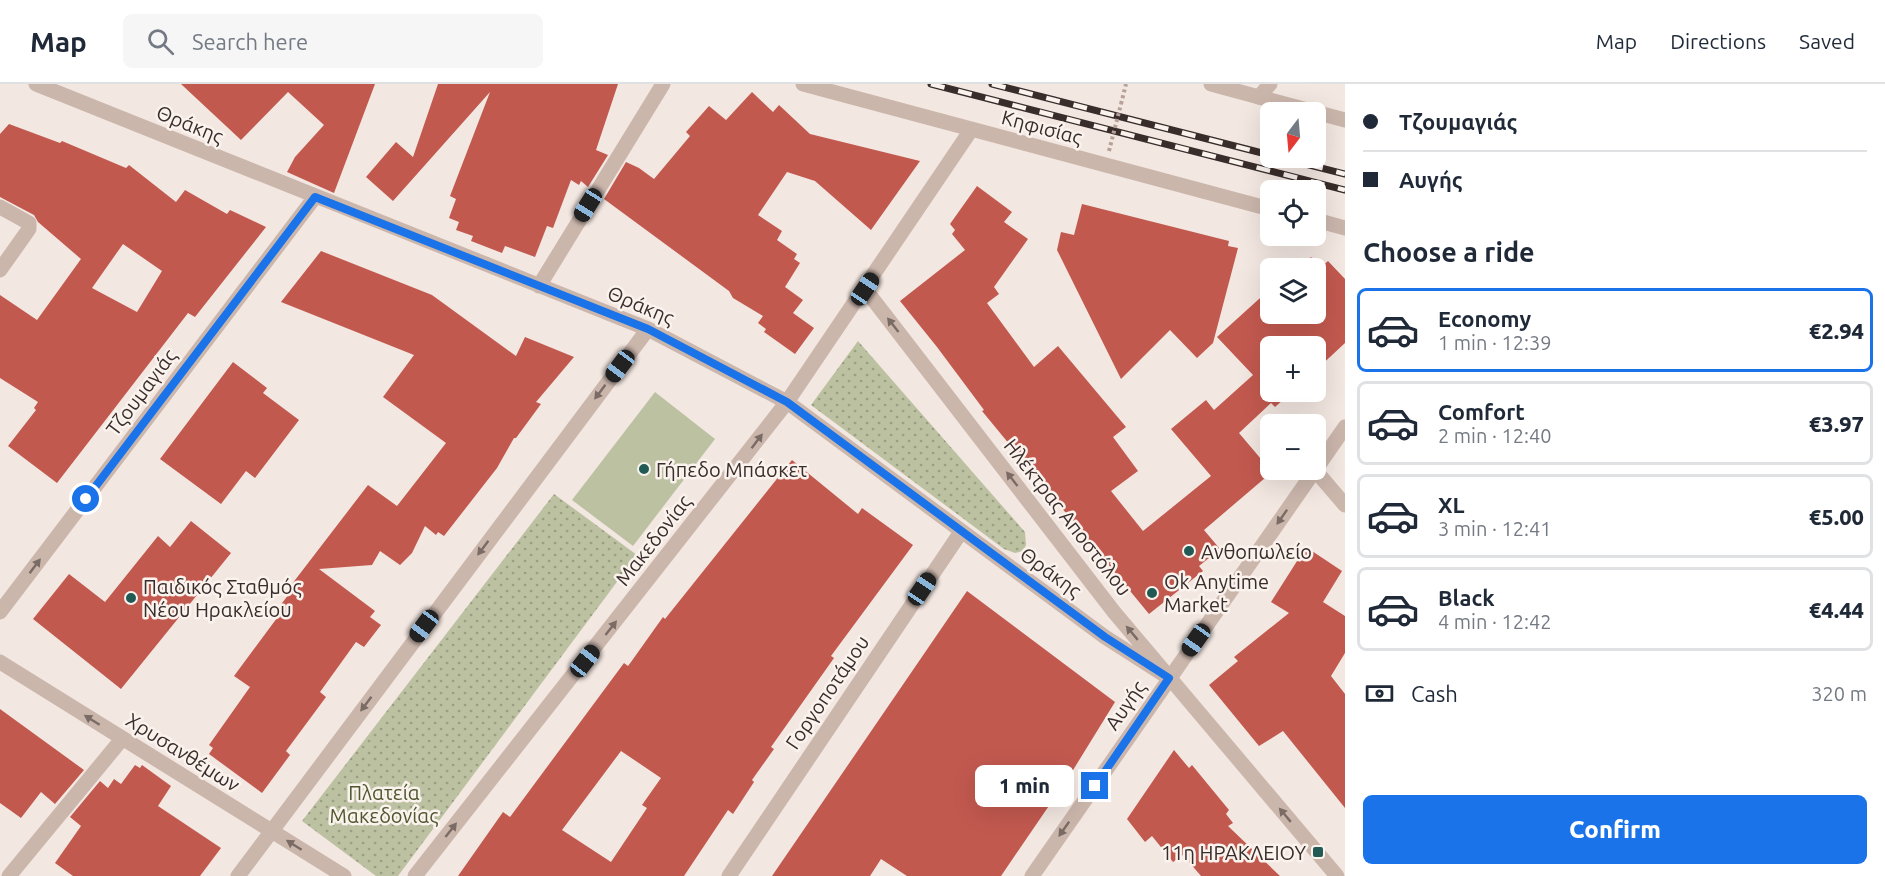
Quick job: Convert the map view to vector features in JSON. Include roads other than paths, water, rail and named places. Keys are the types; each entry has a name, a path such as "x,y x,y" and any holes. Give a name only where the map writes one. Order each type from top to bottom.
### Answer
{"street":[{"name":"Θράκης","path":"36,84 648,329 787,402 1105,637 1169,678"},
{"path":"538,286 663,84"},
{"name":"Κηφισίας","path":"803,84 1260,206"},
{"path":"1211,84 1345,120"},
{"path":"1259,97 1270,84"},
{"name":"Μακεδονίας","path":"415,876 787,402 971,130"},
{"name":"Τζουμαγιάς","path":"0,612 315,197"},
{"path":"0,207 29,223 29,229 0,270"},
{"path":"1326,223 1345,228"},
{"name":"Ηλέκτρας Αποστόλου","path":"865,289 1114,612 1337,876"},
{"path":"238,876 648,329"},
{"name":"Αυγής","path":"1326,454 1345,427"},
{"name":"Αυγής","path":"1032,876 1308,480"},
{"path":"1324,480 1345,505"},
{"name":"Γοργοποτάμου","path":"729,876 961,532"},
{"name":"Χρυσανθέμων","path":"0,662 344,876"},
{"path":"9,876 122,739"}],"railway":[{"path":"931,84 1345,190"},
{"path":"992,84 1260,152"},
{"path":"1321,168 1345,174"}],"place":[{"name":"Γήπεδο Μπάσκετ","path":"644,469"},
{"name":"Ανθοπωλείο","path":"1189,551"},
{"name":"Ok Anytime Market","path":"1152,593"},
{"name":"Παιδικός Σταθμός Νέου Ηρακλείου","path":"131,598"},
{"name":"11η ΗΡΑΚΛΕΙΟΥ","path":"1318,852"}],"park label":[{"name":"Πλατεία Μακεδονίας","path":"384,804"}]}
